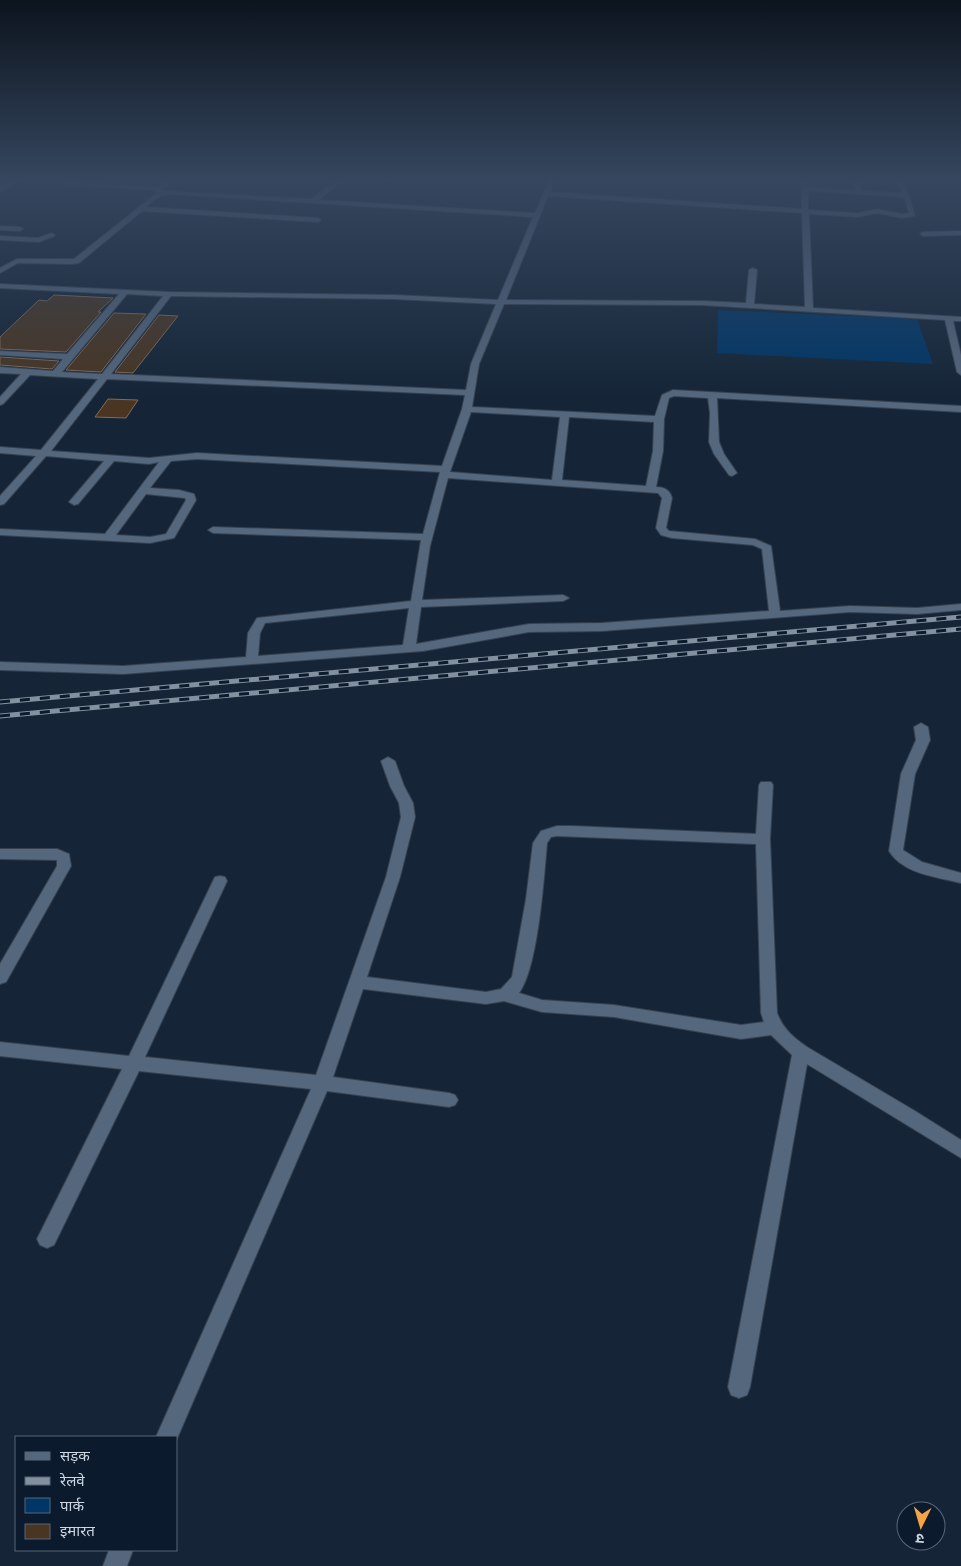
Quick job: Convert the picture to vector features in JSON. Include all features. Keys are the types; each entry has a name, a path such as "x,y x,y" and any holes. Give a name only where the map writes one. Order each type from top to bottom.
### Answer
{"street":[{"path":"0,259 71,262 76,261 86,253"},
{"path":"409,648 427,537 445,472 467,409 475,364 521,253"},
{"path":"807,253 809,309"},
{"path":"0,271 17,261"},
{"path":"750,306 753,270"},
{"path":"0,286 169,294 394,297 500,302 645,302 961,318"},
{"path":"55,374 125,292"},
{"path":"0,502 44,453 102,376 169,294"},
{"path":"948,318 961,372"},
{"path":"0,352 70,357"},
{"path":"0,370 470,393"},
{"path":"0,402 28,372"},
{"path":"651,488 658,450 659,419 665,397 668,394 961,409"},
{"path":"712,395 716,409 714,442 716,449 732,473"},
{"path":"467,409 659,419"},
{"path":"557,482 565,414"},
{"path":"0,450 149,461 177,456 197,456 651,488 666,494 662,528 665,533 754,542 767,548 775,614"},
{"path":"74,502 111,459"},
{"path":"108,538 145,491 167,459"},
{"path":"0,532 150,540 163,539 174,531 191,500 190,496 179,493 145,491"},
{"path":"212,530 427,537"},
{"path":"252,660 253,631 255,625 261,620 416,604 563,598"},
{"path":"0,666 106,671 409,648 438,645 516,629 602,627 850,609 917,611 961,606"},
{"path":"921,727 923,740 908,774 896,851 900,858 911,864 961,878"},
{"path":"168,1436 322,1084 393,877 408,817 406,803 397,786 388,761"},
{"path":"766,785 764,839 769,1014 773,1028 784,1040 801,1052 909,1116 961,1150"},
{"path":"505,995 515,988 520,977 534,899 540,842 546,834 557,831 572,831 764,839"},
{"path":"0,854 57,854 64,858 64,866 0,978"},
{"path":"48,1239 220,881"},
{"path":"357,982 486,998 505,995 542,1006 614,1011 740,1032 773,1028"},
{"path":"0,1049 322,1084 449,1100"},
{"path":"739,1388 801,1052"},
{"path":"114,1566 121,1551"}],"green space":[{"path":"718,310 917,319 933,364 717,353"}],"building":[{"path":"54,295 113,298 98,312 101,312 66,352 0,349 0,337 39,300 47,301"},
{"path":"114,313 146,314 101,372 66,370"},
{"path":"159,315 178,316 133,373 115,372"},
{"path":"0,357 59,361 52,369 0,365"},
{"path":"108,399 138,400 126,418 95,417"}],"railway":[{"path":"0,702 961,617"},
{"path":"0,716 961,629"}]}
